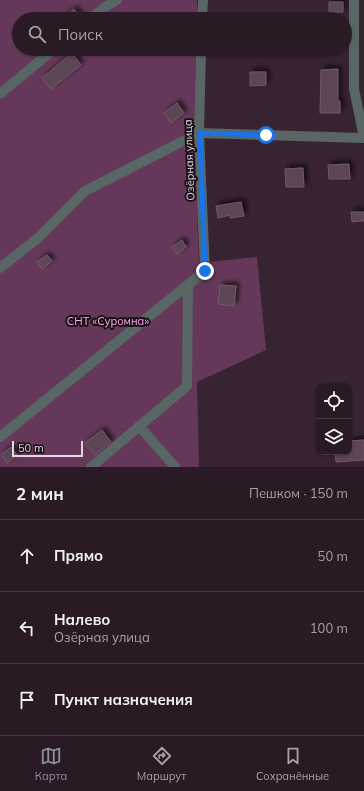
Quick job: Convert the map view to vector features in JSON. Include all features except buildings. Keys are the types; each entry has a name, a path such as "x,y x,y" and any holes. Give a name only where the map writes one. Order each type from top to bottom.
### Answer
{"street":[{"path":"99,12 117,0"},
{"path":"202,0 202,12"},
{"path":"0,268 38,238 85,191 200,133 364,138 354,90 354,0"},
{"path":"0,94 46,56"},
{"name":"Озёрная улица","path":"188,285 205,271 200,133 201,56"},
{"path":"91,467 187,386 188,285"},
{"path":"0,437 188,285"},
{"path":"139,426 175,467"}],"green space":[{"name":"СНТ «Суромна»","path":"0,0 197,0 197,12 12,12 12,56 196,56 194,138 199,263 257,257 266,350 197,382 199,467 0,467"}],"route":[{"path":"205,271 200,133 266,135"}]}
